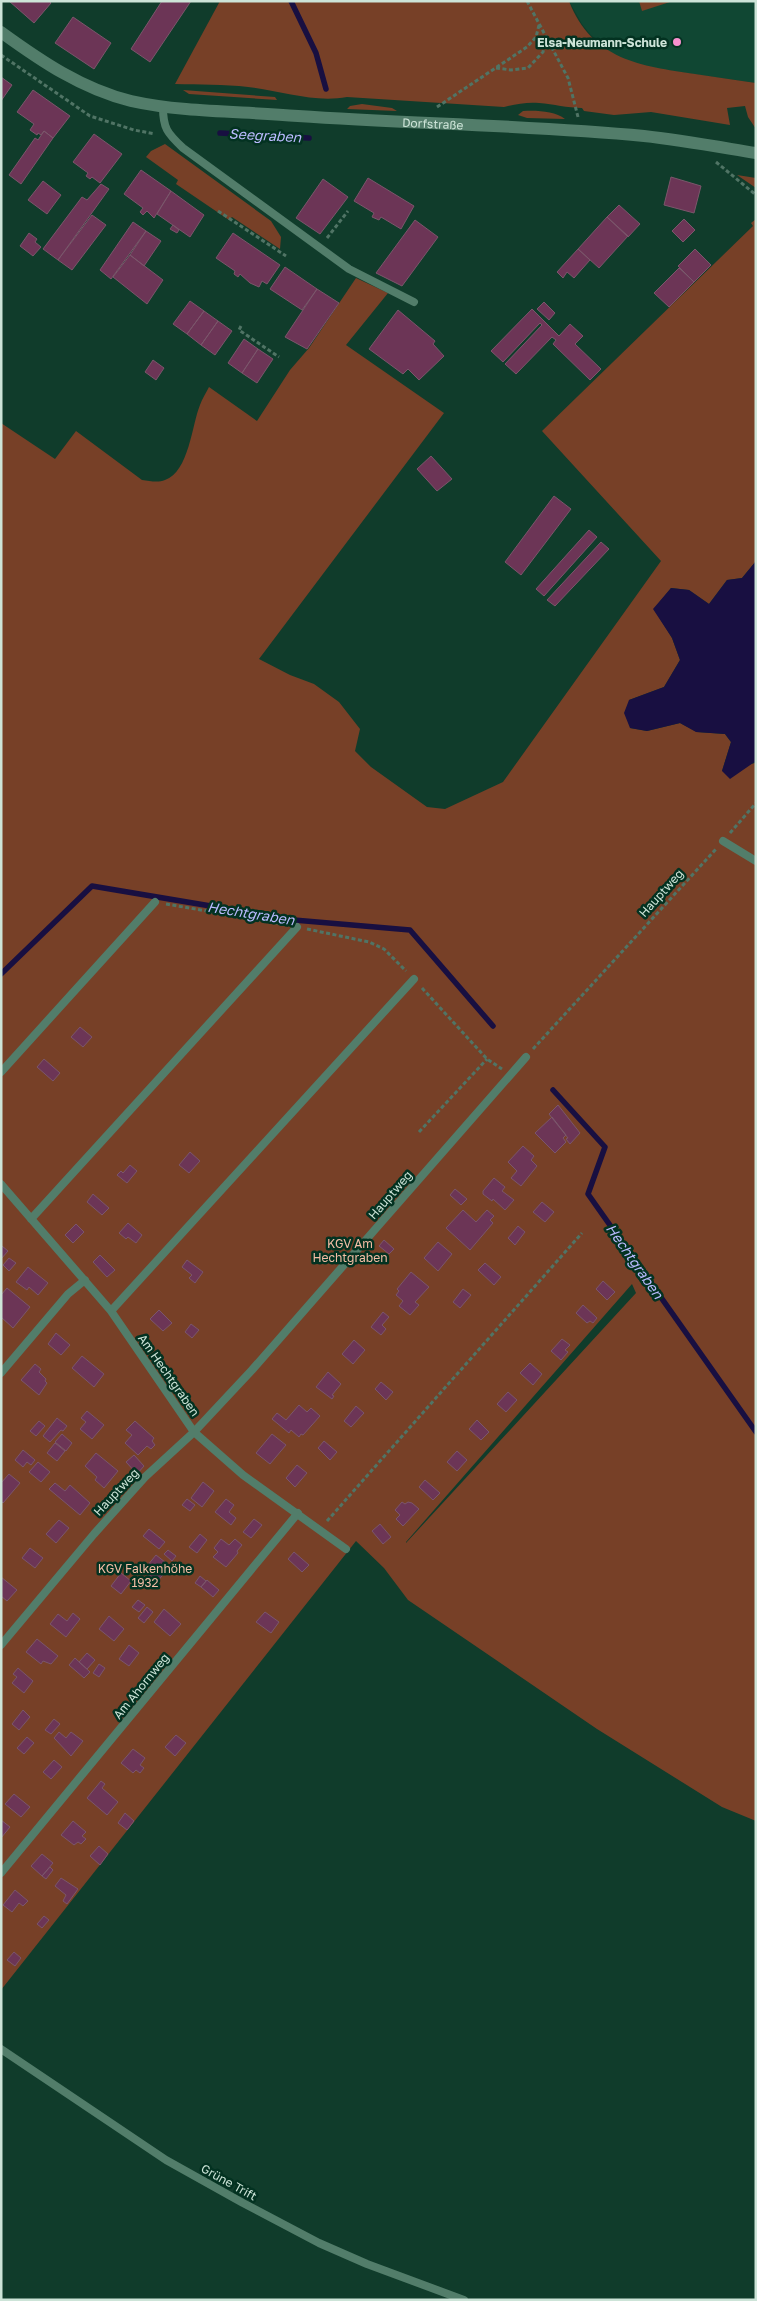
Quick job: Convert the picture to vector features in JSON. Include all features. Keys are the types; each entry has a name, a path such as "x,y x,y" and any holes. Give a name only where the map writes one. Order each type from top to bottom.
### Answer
{"main road":[{"name":"Dorfstraße","path":"1,32 50,66 79,82 131,100 164,107 579,131 671,139 756,153"}],"lane":[{"path":"164,107 163,124 183,148 349,270 414,302"},
{"path":"723,841 756,861"},
{"path":"1,1072 155,902"},
{"path":"31,1219 297,927"},
{"path":"111,1311 414,979"},
{"name":"Hauptweg","path":"1,1645 94,1534 145,1477 194,1432 252,1370 526,1057"},
{"name":"Am Hechtgraben","path":"1,1184 111,1311 194,1432 243,1475 346,1549"},
{"path":"1,1373 68,1294 85,1280"},
{"name":"Am Ahornweg","path":"1,1873 298,1513"},
{"name":"Grüne Trift","path":"1,2049 166,2160 244,2203 319,2243 366,2264 464,2300"}],"path":[{"path":"527,1 568,78 579,131"},
{"path":"437,107 527,47 536,37 539,25"},
{"path":"496,68 511,70 528,68 542,52 546,38"},
{"path":"1,55 90,116 154,135 168,132"},
{"path":"722,169 756,195"},
{"path":"218,210 286,256"},
{"path":"320,248 348,211"},
{"path":"241,326 239,330 279,357"},
{"name":"Hauptweg","path":"526,1057 756,803"},
{"path":"155,902 297,927 369,942 384,948 487,1058 511,1074"},
{"path":"419,1132 487,1058"},
{"path":"320,1529 582,1233"}],"shaded area":[{"name":"Elsa-Neumann-Schule","path":"569,1 756,1 756,83 651,68 626,61 608,51 590,34"},
{"path":"756,561 756,761 730,779 722,771 731,742 725,734 696,732 680,723 647,731 630,728 624,713 629,700 664,687 680,660 672,638 653,609 671,588 689,590 709,604 727,580 742,578"}],"green space":[{"path":"220,1 569,1 579,21 591,36 605,48 620,57 656,68 756,83 756,129 748,117 745,106 727,108 730,125 651,112 614,115 584,111 582,108 539,103 504,107 347,97 322,99 239,86 175,84"},
{"path":"639,1 673,1 642,11"},
{"path":"183,90 275,97 277,100 189,94"},
{"path":"362,104 392,108 397,111 347,109 350,106"},
{"path":"523,111 551,113 565,119 527,118 518,115"},
{"path":"165,144 271,221 281,237 280,249 232,217 229,220 176,184 178,180 146,157 151,151"},
{"path":"737,175 756,178 756,188"},
{"path":"756,219 756,561 742,578 727,580 709,604 689,590 671,588 654,609 672,638 680,660 664,687 629,700 630,728 647,731 680,723 697,732 725,734 731,742 722,771 755,763 756,761 756,1821 722,1807 597,1729 408,1600 384,1568 356,1541 1,1990 1,423 55,459 76,431 142,480 154,482 165,480 173,475 185,458 197,413 209,387 257,421 290,370 309,348 356,278 388,293 346,345 444,413 259,659 290,675 314,684 339,702 360,729 355,751 371,767 427,807 445,809 503,782 661,561 542,431 753,226 751,223","holes":["632,1284 636,1293 406,1543"]}],"building":[{"path":"9,1 49,1 51,3 34,23"},
{"path":"162,1 191,1 150,62 131,49"},
{"path":"73,17 111,43 94,69 55,43"},
{"path":"1,77 12,85 1,101"},
{"path":"33,90 70,116 53,138 44,131 41,135 38,133 37,135 30,130 34,124 17,112"},
{"path":"44,131 53,138 21,184 9,175 35,138 38,140"},
{"path":"94,134 122,154 100,183 92,177 90,179 86,176 88,173 73,162"},
{"path":"141,170 171,191 154,218 147,211 143,215 140,212 143,208 124,194"},
{"path":"671,177 701,186 694,213 664,205"},
{"path":"368,178 414,206 401,229 381,217 379,220 372,217 374,213 354,201"},
{"path":"323,179 348,197 320,234 296,218"},
{"path":"43,181 61,195 47,214 28,200"},
{"path":"101,184 109,189 58,260 43,249 82,197 87,200"},
{"path":"171,191 204,215 190,237 157,214"},
{"path":"619,205 640,224 628,237 607,217"},
{"path":"92,215 106,225 72,270 58,260"},
{"path":"607,217 628,236 599,268 578,249"},
{"path":"684,219 695,230 683,242 672,231"},
{"path":"415,220 438,237 402,286 376,273"},
{"path":"133,222 146,231 111,279 100,270"},
{"path":"173,225 179,230 177,233 170,229"},
{"path":"146,231 161,241 144,266 130,255"},
{"path":"29,233 37,239 35,242 41,247 33,256 20,246"},
{"path":"233,233 280,265 267,284 262,281 259,287 250,283 240,274 238,277 234,274 235,271 216,258"},
{"path":"578,249 590,260 574,278 567,272 563,278 557,272"},
{"path":"695,249 711,265 694,282 678,266"},
{"path":"130,255 163,280 147,304 113,277"},
{"path":"285,267 317,289 302,310 270,289"},
{"path":"679,268 694,282 669,307 654,293"},
{"path":"317,289 339,303 307,349 285,337"},
{"path":"190,301 204,311 187,334 173,324"},
{"path":"544,302 555,313 549,320 537,309"},
{"path":"532,309 559,336 570,324 583,336 575,344 601,369 590,380 553,344 556,340 552,337 516,374 505,364 542,325 540,323 503,362 491,351"},
{"path":"398,310 435,341 433,344 444,356 419,380 408,369 403,374 369,349"},
{"path":"204,311 218,321 201,345 187,334"},
{"path":"218,321 232,331 215,355 201,345"},
{"path":"244,339 258,349 242,373 228,363"},
{"path":"258,349 273,359 257,383 242,373"},
{"path":"153,360 164,368 156,380 145,372"},
{"path":"431,456 452,479 437,491 417,469"},
{"path":"554,496 571,509 521,575 505,562"},
{"path":"589,530 597,537 544,596 536,589"},
{"path":"601,542 609,549 555,606 547,600"},
{"path":"80,1027 92,1037 83,1047 71,1037"},
{"path":"44,1059 60,1073 53,1081 37,1067"},
{"path":"558,1105 580,1133 570,1144 566,1139 568,1138 549,1114"},
{"path":"552,1117 566,1135 563,1138 566,1142 555,1153 535,1133"},
{"path":"523,1146 534,1156 531,1160 537,1166 521,1186 511,1178 517,1171 508,1162"},
{"path":"190,1152 200,1161 189,1173 179,1165"},
{"path":"130,1165 137,1171 127,1183 117,1175 121,1171 123,1173"},
{"path":"494,1178 505,1187 502,1191 514,1200 505,1210 493,1199 492,1201 483,1194 483,1191"},
{"path":"455,1189 467,1199 461,1205 450,1195"},
{"path":"93,1194 109,1208 102,1215 87,1202"},
{"path":"542,1202 554,1212 545,1222 533,1212"},
{"path":"463,1210 476,1222 487,1210 494,1216 490,1220 493,1223 470,1250 446,1228"},
{"path":"128,1223 142,1235 136,1243 128,1237 126,1239 119,1233"},
{"path":"76,1224 84,1232 73,1243 65,1235"},
{"path":"518,1226 525,1232 515,1245 508,1238"},
{"path":"384,1240 394,1249 389,1254 379,1246"},
{"path":"438,1242 452,1254 438,1271 424,1258"},
{"path":"1,1247 8,1251 1,1259"},
{"path":"100,1255 115,1270 107,1277 93,1262"},
{"path":"9,1258 16,1263 9,1271 3,1265"},
{"path":"187,1260 203,1272 195,1283 189,1278 192,1275 182,1267"},
{"path":"485,1263 501,1277 494,1285 478,1270"},
{"path":"28,1267 48,1283 38,1295 29,1287 27,1290 16,1282"},
{"path":"411,1272 429,1287 415,1302 419,1305 410,1315 399,1306 403,1301 396,1295 399,1291 397,1289"},
{"path":"603,1281 615,1292 607,1300 596,1289"},
{"path":"7,1288 30,1307 13,1328 1,1317 1,1295"},
{"path":"463,1289 471,1295 460,1308 453,1302"},
{"path":"583,1305 597,1318 593,1323 590,1321 587,1323 576,1313"},
{"path":"159,1310 172,1323 163,1331 150,1319"},
{"path":"383,1312 389,1317 382,1325 386,1329 381,1335 371,1327"},
{"path":"191,1324 199,1330 192,1338 185,1332"},
{"path":"56,1333 70,1345 61,1355 48,1344"},
{"path":"562,1339 570,1345 565,1350 568,1352 561,1360 551,1351"},
{"path":"354,1340 365,1350 353,1364 342,1354"},
{"path":"82,1356 104,1374 94,1387 72,1368"},
{"path":"530,1363 542,1374 533,1385 520,1373"},
{"path":"35,1364 41,1369 39,1372 46,1379 47,1383 39,1395 21,1380"},
{"path":"328,1372 341,1384 332,1395 334,1396 332,1399 316,1387"},
{"path":"381,1382 393,1392 386,1400 375,1389"},
{"path":"508,1392 517,1400 506,1412 497,1404"},
{"path":"299,1405 307,1412 311,1408 320,1416 299,1437 291,1430 289,1433 272,1419 277,1413 286,1420"},
{"path":"356,1406 364,1413 351,1427 344,1421"},
{"path":"87,1411 104,1425 92,1439 80,1429 86,1422 81,1418"},
{"path":"57,1418 67,1426 50,1442 43,1436"},
{"path":"477,1420 489,1432 481,1440 469,1429"},
{"path":"39,1421 45,1426 36,1436 30,1431"},
{"path":"135,1421 154,1438 152,1441 155,1445 151,1449 147,1446 138,1455 125,1443 132,1435 126,1430"},
{"path":"62,1434 72,1443 66,1451 55,1442"},
{"path":"272,1434 286,1445 270,1464 256,1453"},
{"path":"324,1441 337,1452 330,1460 318,1448"},
{"path":"55,1443 65,1451 57,1461 47,1453"},
{"path":"23,1450 35,1460 31,1465 27,1462 23,1467 15,1460"},
{"path":"457,1451 467,1460 457,1471 447,1462"},
{"path":"96,1453 118,1471 104,1488 95,1480 97,1477 85,1466"},
{"path":"134,1455 144,1466 137,1474 126,1462"},
{"path":"38,1462 50,1472 41,1482 29,1472"},
{"path":"297,1465 307,1473 295,1487 286,1478"},
{"path":"9,1474 20,1483 3,1503 1,1501 1,1483"},
{"path":"425,1480 440,1493 433,1500 419,1487"},
{"path":"203,1482 214,1491 202,1507 191,1498"},
{"path":"55,1483 65,1491 70,1485 90,1503 80,1515 49,1489"},
{"path":"187,1499 195,1505 190,1511 182,1505"},
{"path":"226,1499 234,1505 229,1512 236,1518 231,1525 215,1512"},
{"path":"402,1502 405,1504 408,1502 412,1503 419,1509 403,1526 396,1519 400,1515 395,1510"},
{"path":"254,1519 262,1525 251,1538 243,1532"},
{"path":"59,1520 69,1528 56,1543 46,1534"},
{"path":"380,1524 391,1537 383,1544 372,1531"},
{"path":"149,1529 165,1542 159,1549 143,1536"},
{"path":"200,1534 207,1540 197,1553 189,1547"},
{"path":"221,1539 229,1545 235,1539 242,1545 226,1567 213,1557 218,1552 214,1548"},
{"path":"30,1548 43,1558 35,1568 22,1558"},
{"path":"168,1550 176,1556 172,1561 164,1554"},
{"path":"294,1552 309,1565 302,1572 288,1559"},
{"path":"156,1555 170,1566 157,1582 143,1571"},
{"path":"121,1573 131,1581 121,1594 111,1586"},
{"path":"200,1576 206,1581 201,1587 195,1583"},
{"path":"1,1577 17,1590 7,1601 1,1596"},
{"path":"207,1580 219,1590 213,1597 201,1587"},
{"path":"138,1600 145,1605 139,1612 132,1607"},
{"path":"147,1607 153,1612 144,1623 138,1618"},
{"path":"164,1609 181,1624 170,1636 154,1622"},
{"path":"265,1612 279,1622 271,1633 256,1622"},
{"path":"73,1613 80,1619 66,1637 50,1624 58,1614 67,1621"},
{"path":"109,1616 124,1629 114,1641 99,1629"},
{"path":"37,1639 58,1656 51,1664 43,1661 41,1664 26,1652"},
{"path":"129,1645 139,1653 129,1666 119,1659"},
{"path":"87,1653 95,1660 87,1669 79,1662"},
{"path":"75,1658 90,1672 84,1678 69,1665"},
{"path":"99,1664 105,1668 99,1677 93,1673"},
{"path":"18,1668 33,1681 24,1693 12,1683 17,1677 13,1674"},
{"path":"23,1710 30,1717 19,1730 12,1724"},
{"path":"54,1719 60,1724 51,1734 45,1730"},
{"path":"59,1732 66,1738 71,1732 83,1741 71,1756 54,1738"},
{"path":"176,1735 186,1743 175,1756 165,1747"},
{"path":"27,1737 34,1743 24,1754 17,1748"},
{"path":"133,1749 145,1758 140,1765 144,1768 140,1773 136,1770 133,1773 121,1763"},
{"path":"54,1760 62,1767 51,1779 43,1772"},
{"path":"101,1781 105,1784 102,1788 118,1802 107,1815 87,1798"},
{"path":"14,1794 30,1807 21,1817 5,1804"},
{"path":"125,1813 134,1821 127,1830 118,1823"},
{"path":"1,1820 10,1827 1,1838"},
{"path":"73,1821 86,1832 82,1836 86,1839 81,1844 78,1842 74,1845 61,1835"},
{"path":"99,1846 108,1854 100,1865 90,1856"},
{"path":"42,1854 53,1863 42,1876 31,1866"},
{"path":"50,1867 53,1870 46,1879 42,1876"},
{"path":"61,1878 78,1889 67,1904 63,1901 66,1895 55,1886"},
{"path":"15,1890 28,1901 23,1906 19,1903 12,1912 3,1905"},
{"path":"44,1916 49,1920 42,1928 37,1924"},
{"path":"14,1952 21,1958 15,1966 7,1960"}],"waterway":[{"path":"291,1 316,53 326,89"},
{"name":"Seegraben","path":"220,133 309,138"},
{"name":"Hechtgraben","path":"1,974 92,886 294,920 410,930 493,1026"},
{"name":"Hechtgraben","path":"553,1090 605,1147 588,1194 756,1432"}],"place":[{"name":"Elsa-Neumann-Schule","path":"677,42"}],"park label":[{"name":"KGV Am Hechtgraben","path":"350,1250"},
{"name":"KGV Falkenhöhe 1932","path":"145,1575"}]}
